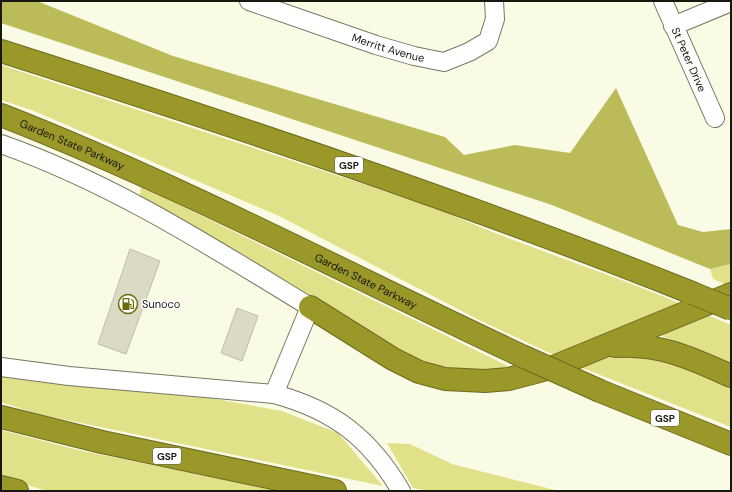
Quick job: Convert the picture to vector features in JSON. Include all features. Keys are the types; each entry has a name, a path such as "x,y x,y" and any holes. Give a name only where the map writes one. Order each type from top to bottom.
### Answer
{"highway":[{"name":"GSP","path":"1,51 358,168 544,235 731,309"},
{"name":"Garden State Parkway","path":"1,115 155,180 277,237 522,356 600,391 731,444"},
{"path":"310,307 393,359 419,372 445,379 472,381 509,379 551,368 731,294"},
{"path":"600,348 631,345 659,348 687,356 731,376"},
{"name":"GSP","path":"1,417 109,444 335,491"},
{"path":"1,487 17,491"}],"street":[{"name":"Merritt Avenue","path":"249,1 376,45 414,56 444,62 469,52 488,41 495,19 494,1"},
{"name":"St Peter Drive","path":"663,1 715,118"},
{"path":"673,26 731,2"},
{"path":"1,144 67,170 158,215 310,307 274,394"},
{"path":"1,367 69,376 274,394 310,406 332,417 346,427 376,454 401,491"}],"shaded area":[{"path":"1,1 37,1 173,56 445,137 464,155 515,145 570,153 616,88 678,225 703,232 731,229 731,264 710,269 552,205 1,23"},
{"path":"1,65 439,209 500,235 624,281 686,306 560,358 479,320 279,216 34,111 1,100"},
{"path":"141,186 516,370 440,370 400,353 280,283 140,196"},
{"path":"731,264 731,287 713,279 710,269"},
{"path":"703,313 731,325 731,366 662,336"},
{"path":"633,352 676,359 731,383 731,427 575,365 598,356"},
{"path":"1,374 200,396 282,411 338,433 383,486 38,414 1,402"},
{"path":"1,430 78,450 279,491 47,491 1,477"},
{"path":"387,443 410,444 452,464 559,491 430,491 413,488"}],"building":[{"name":"Sunoco","path":"130,249 160,261 126,354 98,344"},
{"path":"237,308 258,316 242,361 221,353"}],"place":[{"name":"Sunoco","path":"128,304"}]}
